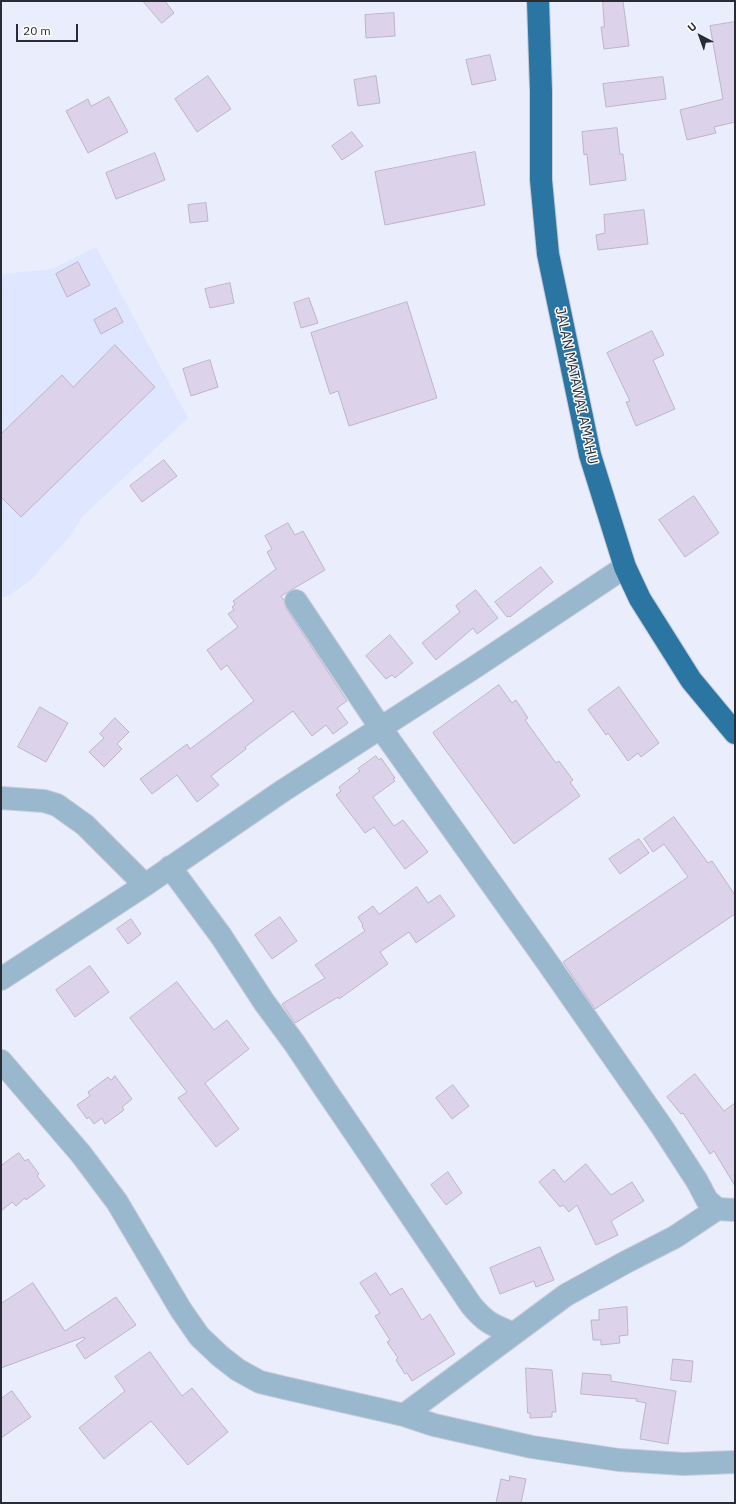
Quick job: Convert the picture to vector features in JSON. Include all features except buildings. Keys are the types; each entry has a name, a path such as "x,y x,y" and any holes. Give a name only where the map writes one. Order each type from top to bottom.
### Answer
{"highway":[{"name":"JALAN MATAWAI AMAHU","path":"538,1 541,91 541,180 548,254 590,455 625,567 640,599 691,680 735,733"}],"street":[{"path":"1,979 145,885 380,727 475,667 625,567"},
{"path":"296,602 380,727 543,956 662,1127 697,1181 707,1200 726,1209"},
{"path":"1,798 44,801 57,805 86,825 145,885"},
{"path":"170,867 221,936 264,1002 295,1044 472,1305 481,1317 492,1326 512,1333"},
{"path":"1,1061 81,1154 117,1202 181,1310 199,1336 220,1356 238,1370 260,1382 404,1415 434,1425 532,1447 619,1460 684,1464 735,1462"},
{"path":"404,1415 512,1333 566,1295 626,1262 676,1238 726,1209"}],"shaded area":[{"path":"96,247 188,418 83,516 70,536 30,581 6,597 1,597 1,274 52,269"}]}
